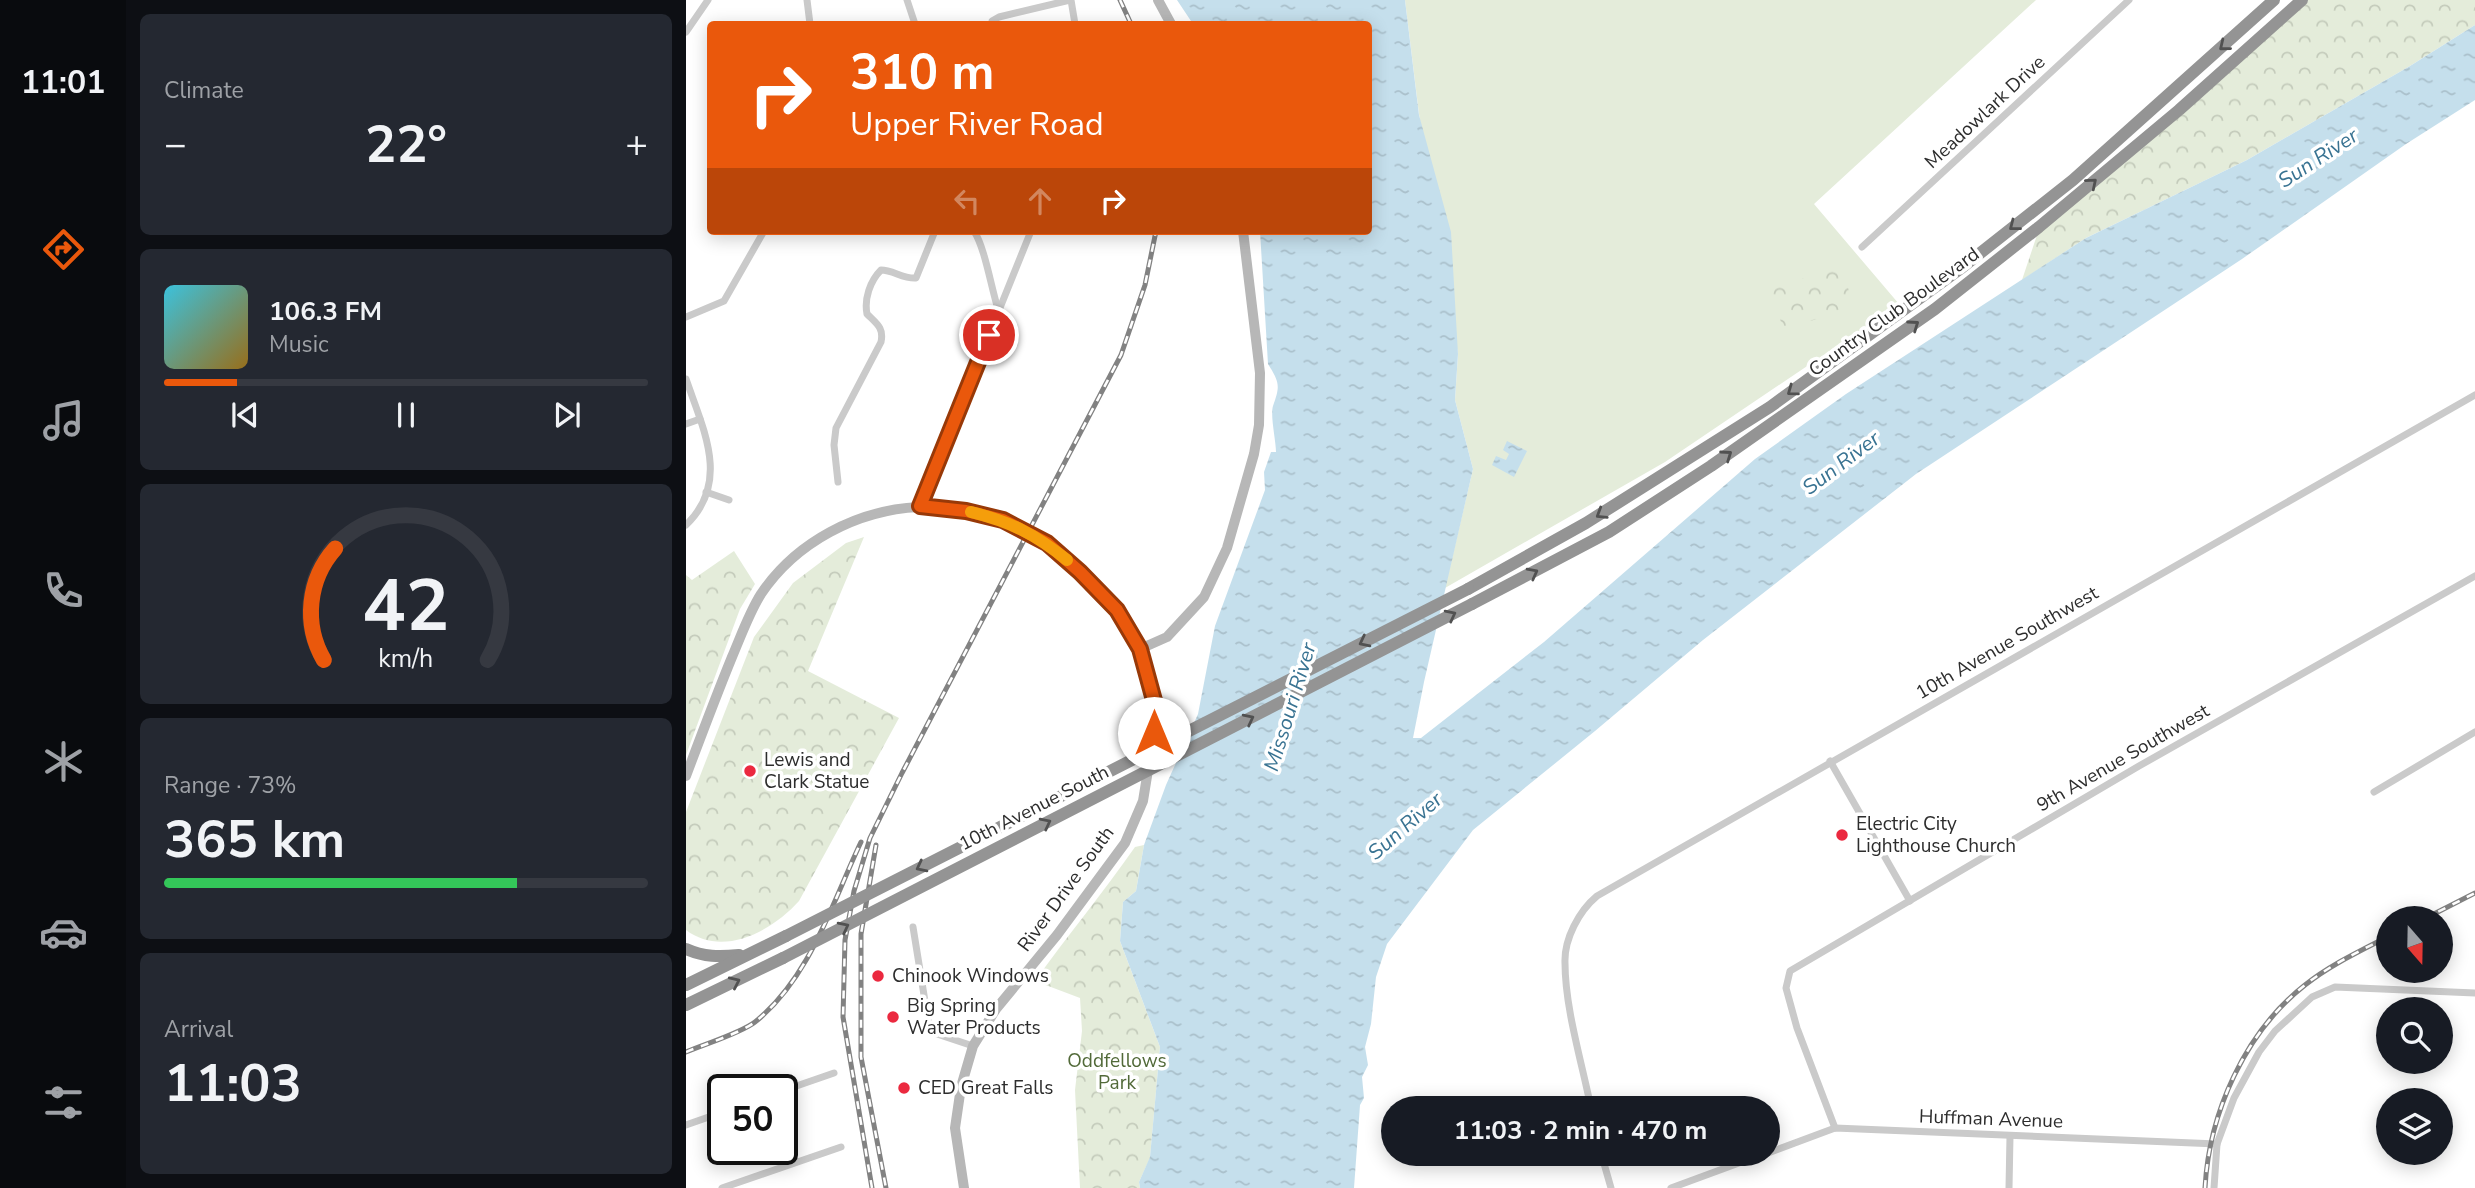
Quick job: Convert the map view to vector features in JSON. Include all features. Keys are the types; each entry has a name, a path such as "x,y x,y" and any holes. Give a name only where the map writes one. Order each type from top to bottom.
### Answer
{"highway":[{"name":"Country Club Boulevard","path":"1468,589 1586,523 1770,407 1938,285 2073,180 2274,0"},
{"name":"Country Club Boulevard","path":"1472,604 1609,532 1711,466 1936,309 2179,110 2302,0"},
{"name":"10th Avenue South","path":"686,985 1468,589"},
{"name":"10th Avenue South","path":"686,1005 783,958 1472,604"},
{"path":"686,949 700,955 718,957 750,953"}],"main road":[{"path":"1158,0 1169,21"},
{"path":"1140,649 1167,637 1204,597 1227,548 1254,454 1259,425 1260,373 1243,235"},
{"name":"River Drive South","path":"686,776 747,621 760,596 790,561 832,530 872,516 920,506 966,511 1003,520 1047,543 1117,610 1140,649 1155,704 1154,733 1143,801 1125,843 1057,935 996,1009 973,1046 961,1087 955,1128 964,1188"}],"street":[{"path":"686,32 708,0"},
{"path":"807,0 810,21"},
{"path":"906,0 914,21"},
{"path":"992,21 1070,0 1074,21"},
{"name":"Meadowlark Drive","path":"1862,247 2129,0"},
{"path":"686,317 724,301 762,235"},
{"path":"838,482 834,445 836,428 881,342 883,333 881,327 867,314 866,298 881,270 889,270 909,279 916,278 933,235"},
{"path":"977,235 999,310"},
{"path":"920,506 1029,235"},
{"path":"686,379 711,459 711,477 703,503 689,522"},
{"name":"10th Avenue Southwest","path":"1589,1096 1567,986 1565,962 1570,935 1585,908 1597,897 1830,761 2475,395"},
{"path":"686,424 700,419"},
{"path":"706,492 729,500"},
{"name":"9th Avenue Southwest","path":"1835,1128 1797,1028 1786,988 1790,971 2139,766 2475,576"},
{"path":"2374,792 2475,732"},
{"path":"1830,761 1910,901"},
{"path":"913,927 929,1026 937,1034 973,1046"},
{"path":"2214,1188 2217,1143 2234,1098 2259,1052 2276,1031 2312,997 2336,987 2475,993"},
{"path":"798,1085 834,1073"},
{"path":"686,1125 707,1118"},
{"name":"Huffman Avenue","path":"1780,1148 1835,1128 2217,1143"},
{"path":"2009,1188 2010,1136"},
{"path":"722,1188 841,1147"},
{"path":"1605,1166 1611,1188"},
{"name":"Huffman Avenue","path":"1671,1188 1731,1166"}],"green space":[{"path":"1405,0 2036,0 1814,204 1899,304 1665,462 1445,588 1473,469 1455,400 1458,354 1419,114"},
{"path":"2308,0 2475,0 2475,25 2410,66 2247,160 2086,238 2022,280 2037,235"},
{"path":"1842,267 1854,308 1783,329 1771,288"},
{"path":"864,537 808,671 899,718 799,901 775,922 746,937 715,942 700,938 686,930 686,812 754,637 793,583 846,543"},
{"path":"734,551 755,584 740,609 686,755 686,575 692,580"},
{"name":"Oddfellows Park","path":"1144,845 1136,891 1123,902 1120,941 1160,1047 1150,1158 1139,1182 1140,1188 1080,1188 1075,1090 1082,1031 1080,998 1035,981 1135,847"}],"water":[{"path":"1177,0 1405,0 1419,115 1451,232 1458,354 1455,400 1473,469 1413,738 1421,738 1544,642 1755,459 1846,394 2086,238 2247,160 2410,66 2475,25 2475,100 2406,144 2242,259 1916,474 1703,640 1473,830 1387,944 1376,977 1371,1024 1365,1047 1368,1065 1362,1077 1364,1098 1360,1105 1354,1188 1140,1188 1139,1182 1150,1157 1160,1047 1120,941 1123,902 1136,891 1144,845 1166,785 1198,714 1215,626 1265,490 1264,472 1271,452 1276,452 1272,410 1278,385 1268,364 1260,235 1372,235 1372,21 1191,21"},
{"path":"1507,441 1527,451 1514,477 1492,465 1496,456 1506,460 1509,454 1503,450"}],"railway":[{"path":"1120,0 1130,21"},
{"path":"872,1188 843,1017 845,940 854,891 870,838 902,773 1121,355 1145,285 1155,235"},
{"path":"686,1052 749,1026 774,1004 791,984 818,938 861,842"},
{"path":"876,845 861,934 861,1057 886,1188"},
{"path":"2450,906 2475,893"},
{"path":"2205,1188 2214,1131 2234,1076 2248,1050 2284,1004 2305,985 2376,943"}],"slow traffic":[{"path":"971,512 1003,520 1047,543 1067,560"}],"place":[{"name":"Lewis and Clark Statue","path":"750,771"},
{"name":"Electric City Lighthouse Church","path":"1842,835"},
{"name":"Chinook Windows","path":"878,976"},
{"name":"Big Spring Water Products","path":"893,1017"},
{"name":"CED Great Falls","path":"904,1088"}],"route":[{"path":"989,335 920,506 966,511 1003,520 1047,543 1080,572 1117,610 1140,649 1155,704 1154,733"}],"water label":[{"name":"Sun River","path":"2318,158"},
{"name":"Sun River","path":"1841,463"},
{"name":"Missouri River","path":"1290,707"},
{"name":"Sun River","path":"1405,826"}]}
